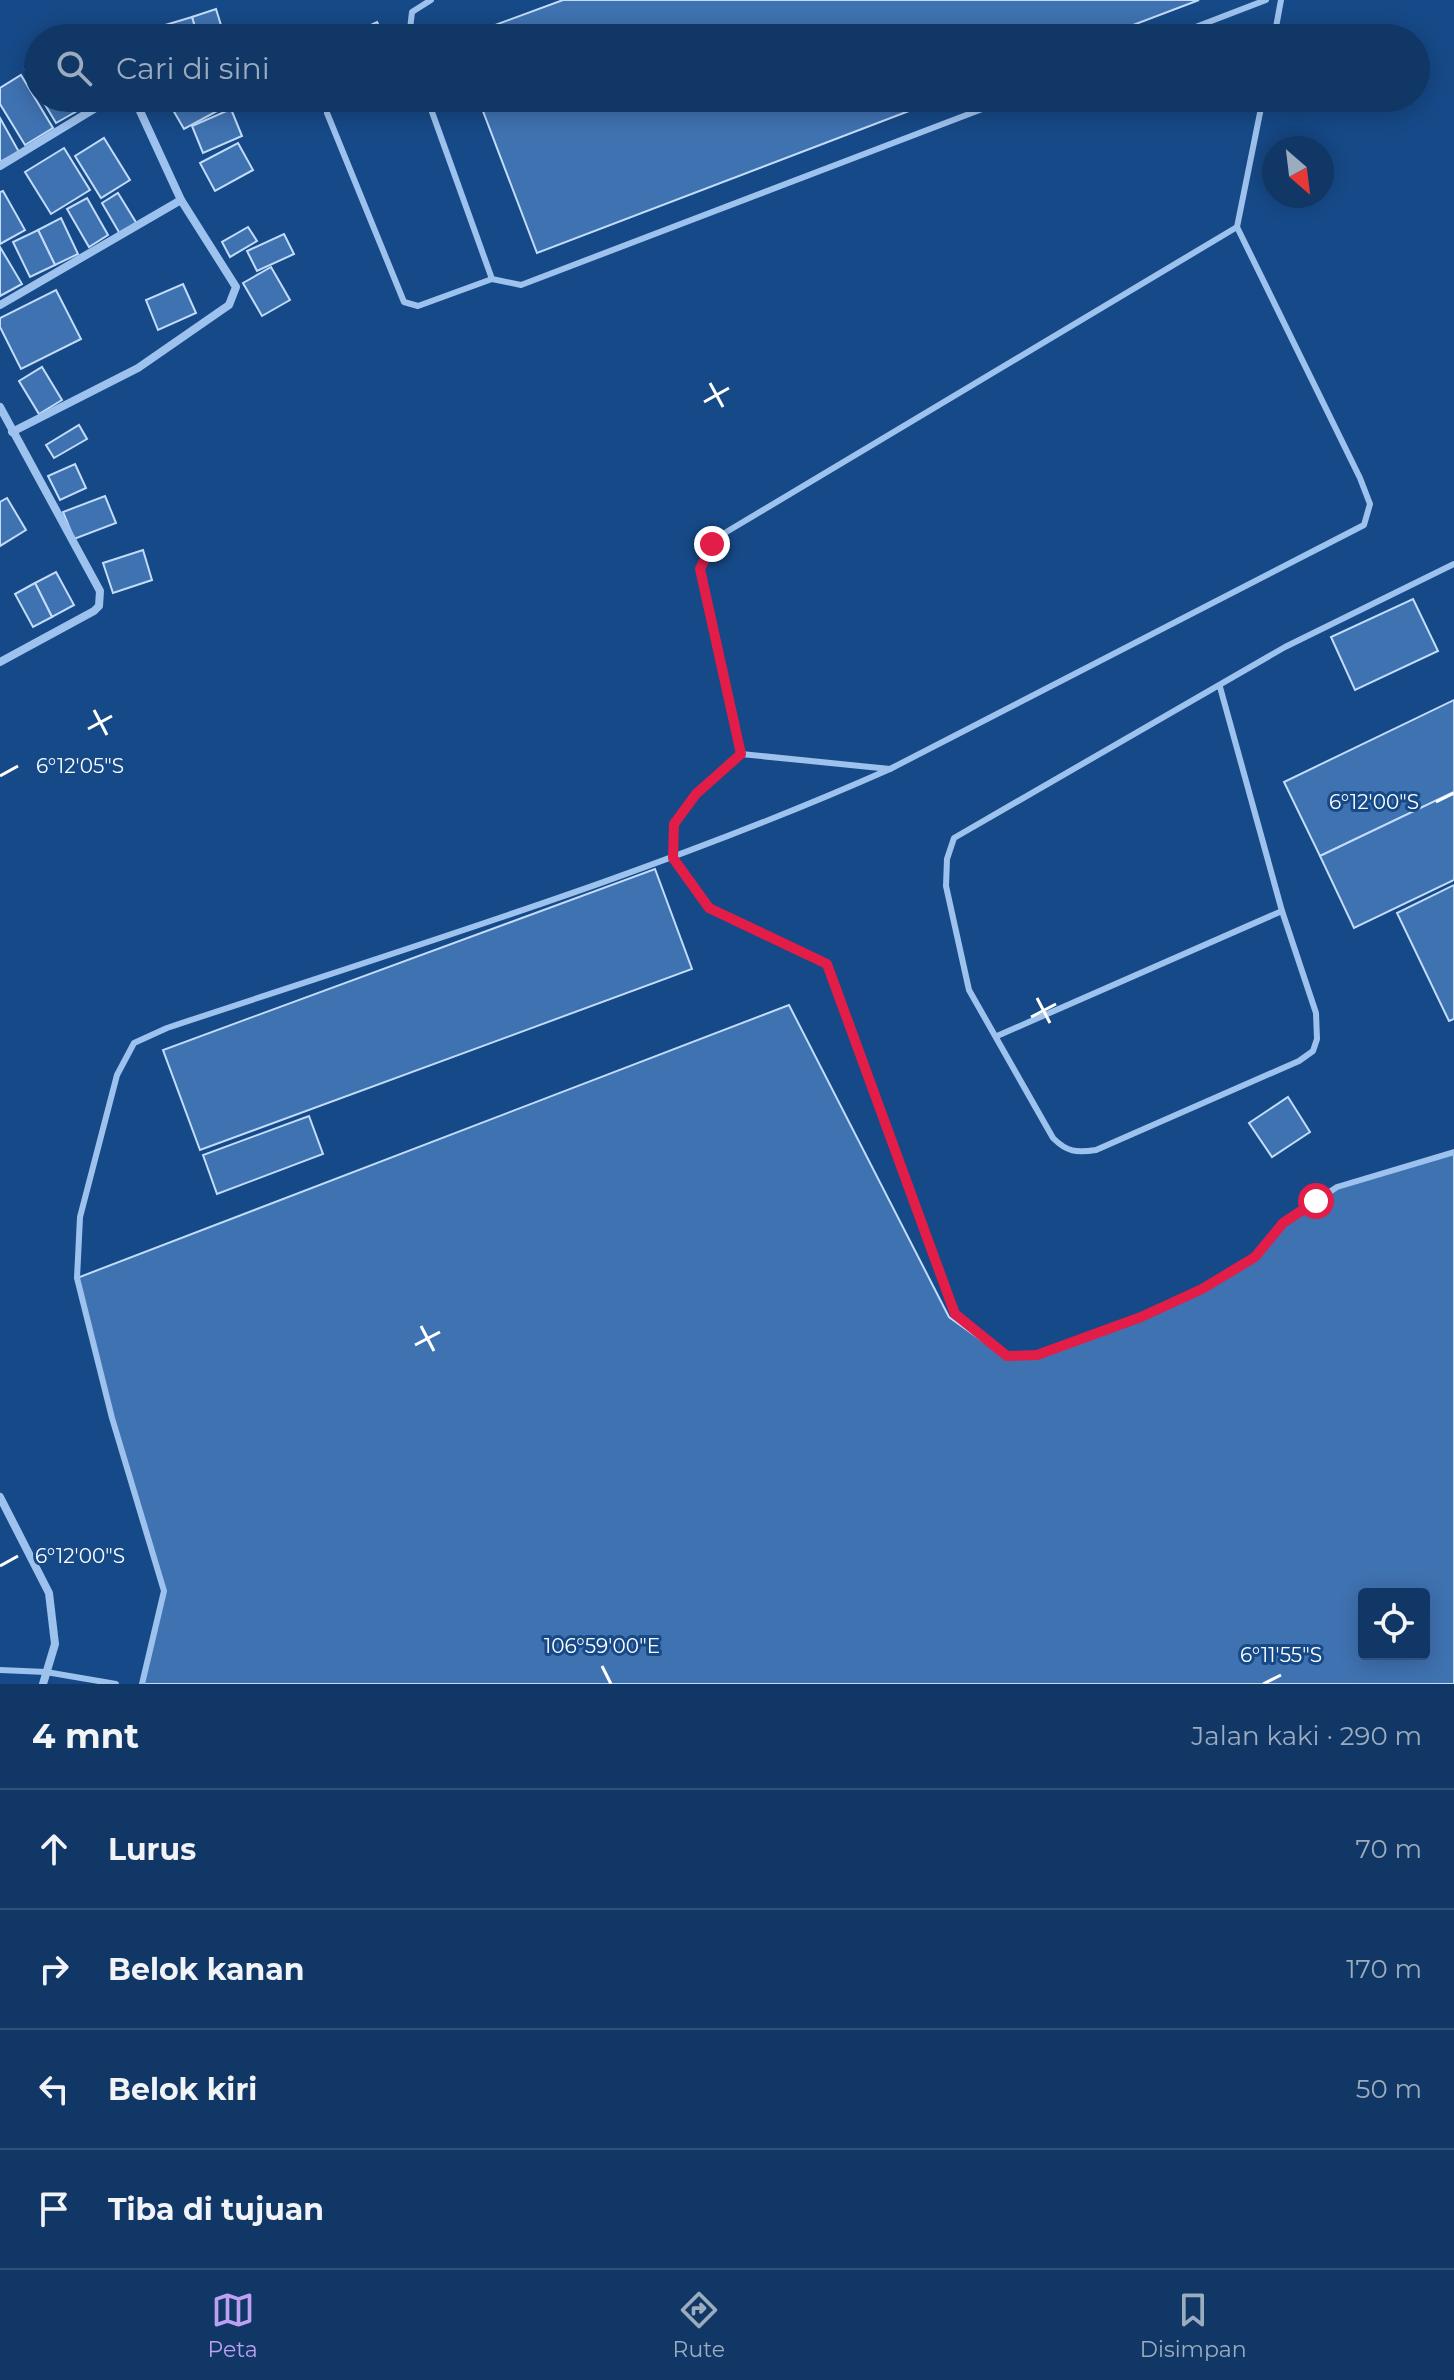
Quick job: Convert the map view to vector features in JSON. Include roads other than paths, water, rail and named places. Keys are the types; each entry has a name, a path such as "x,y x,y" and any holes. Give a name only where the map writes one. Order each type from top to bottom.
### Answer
{"street":[{"path":"0,166 89,112"},
{"path":"12,432 138,368 229,305 236,287 181,200 140,112"},
{"path":"0,305 181,200"},
{"path":"0,407 100,591 101,599 94,611 0,662"},
{"path":"0,1497 49,1593 55,1644 43,1684"}],"lane":[{"path":"411,24 412,12 431,0"},
{"path":"1200,24 1247,4 1266,0"},
{"path":"1277,24 1281,0"},
{"path":"432,112 492,279"},
{"path":"327,113 404,302 418,306 492,279 526,284 974,112"},
{"path":"142,1684 164,1591 112,1418 77,1278 80,1217 117,1075 134,1043 167,1028 673,858 787,815 890,769 1364,525 1370,504 1360,478 1237,227 1260,112"},
{"path":"741,754 700,569 712,544 723,534 1237,227"},
{"path":"1220,687 1282,911 1316,1013 1317,1039 1313,1051 1299,1061 1096,1150 1076,1153 1064,1149 1053,1138 969,990 946,886 947,859 954,838 1285,647 1454,564"},
{"path":"890,769 741,754 696,794 674,824 673,858 709,908 827,964 955,1314 1007,1356 1037,1355 1141,1317 1202,1289 1255,1257 1283,1223 1337,1187 1454,1152"},
{"path":"997,1036 1282,911"},
{"path":"0,1670 46,1672 116,1684"}]}
